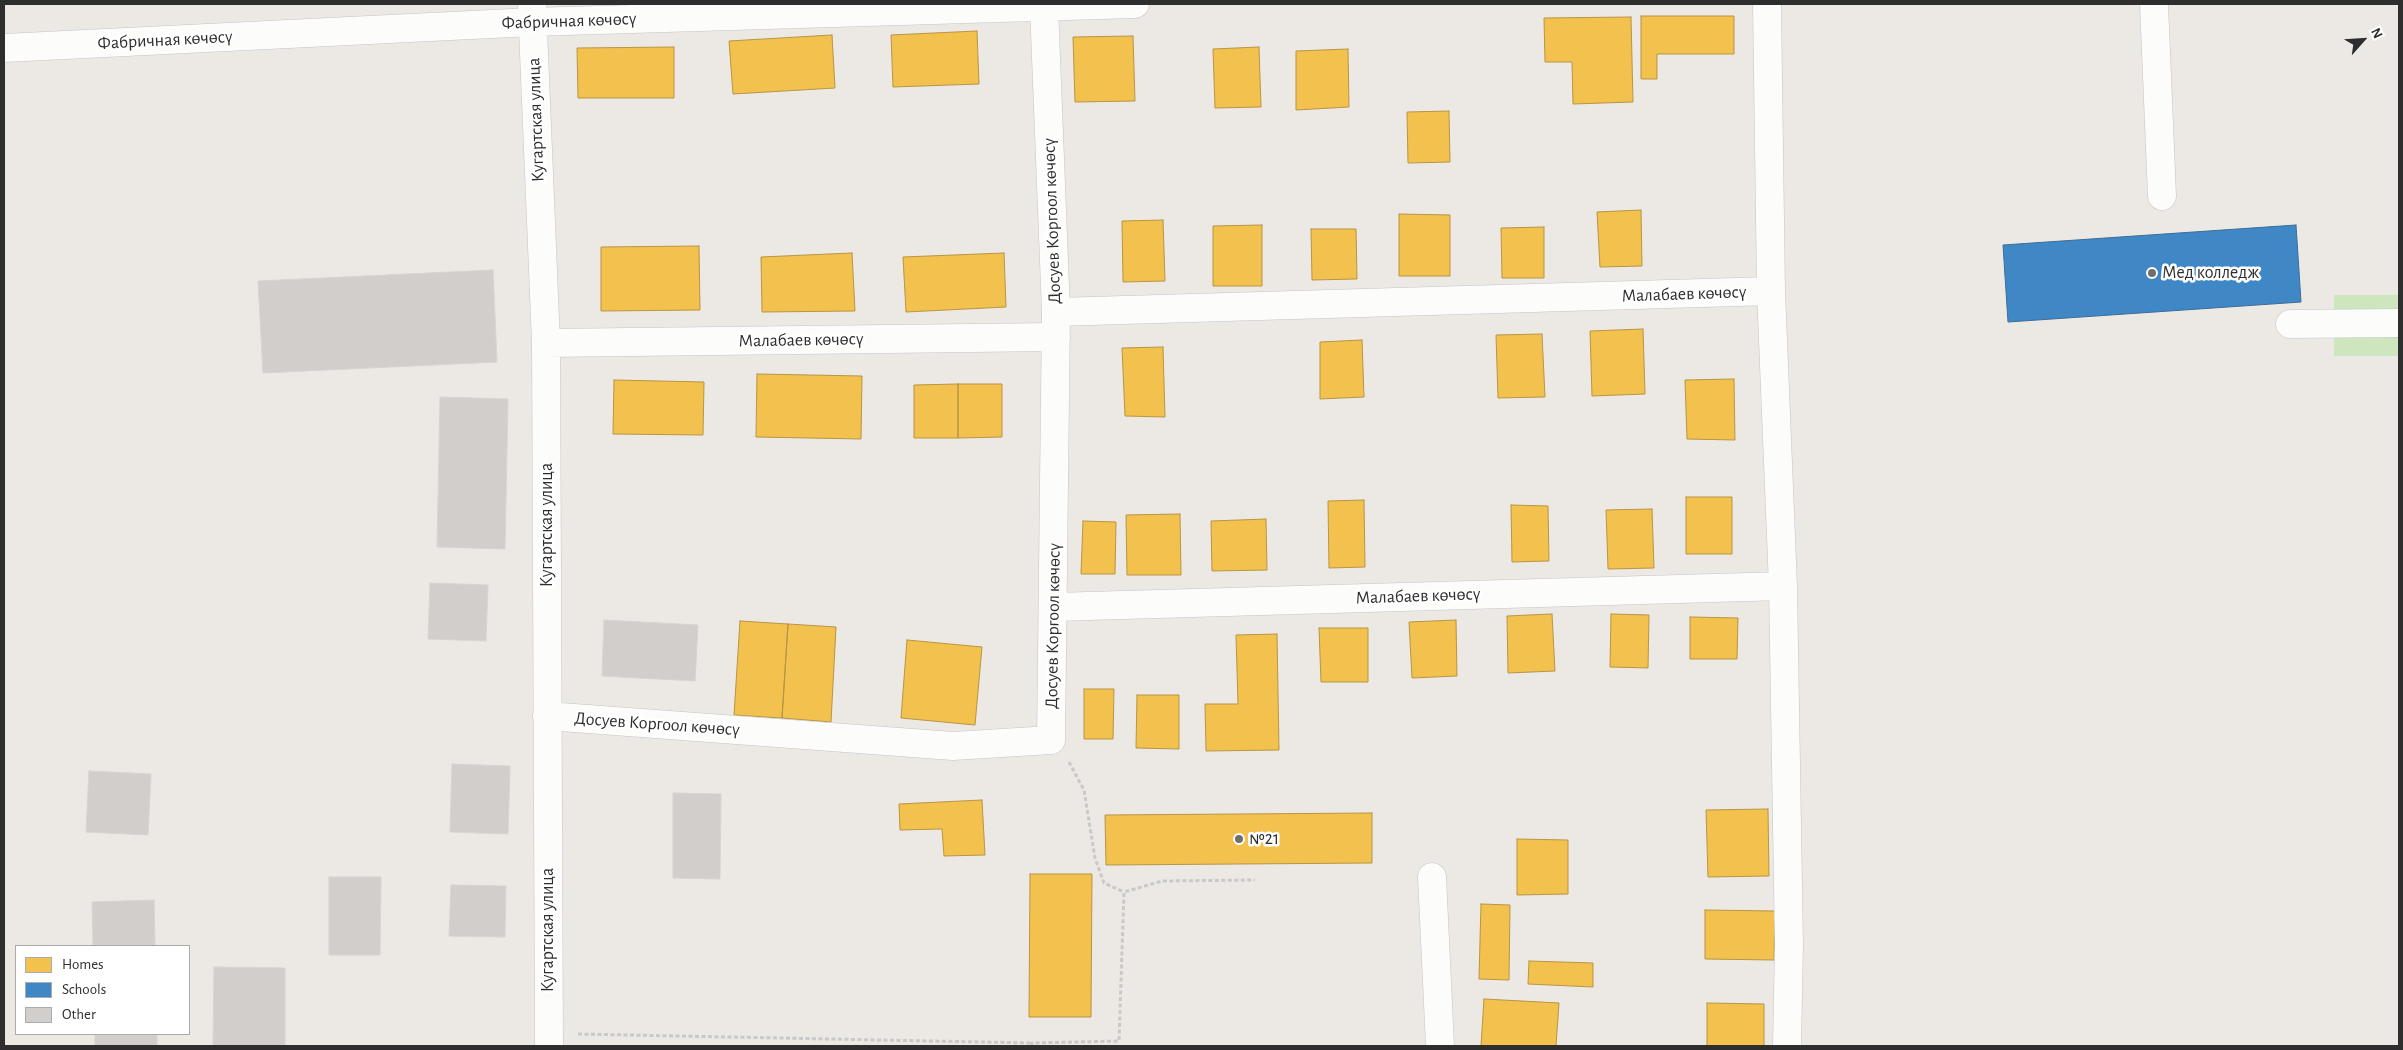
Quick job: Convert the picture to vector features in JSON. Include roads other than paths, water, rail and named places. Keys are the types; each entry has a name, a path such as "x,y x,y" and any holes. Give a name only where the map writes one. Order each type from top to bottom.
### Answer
{"street":[{"name":"Фабричная көчөсү","path":"4,48 532,13 1135,4"},
{"path":"1767,4 1771,291 1783,586 1789,945 1788,1046"},
{"path":"2154,4 2162,196"},
{"name":"Досуев Коргоол көчөсү","path":"548,716 953,746 1051,740 1056,324 1044,6"},
{"name":"Кугартская улица","path":"532,13 546,343 549,1040"},
{"name":"Малабаев көчөсү","path":"546,343 1056,324 1771,291"},
{"path":"2290,324 2399,323"},
{"name":"Малабаев көчөсү","path":"1054,606 1783,586"},
{"path":"1432,877 1440,1046"}],"place":[{"name":"Мед колледж","path":"2152,273"},
{"name":"№21","path":"1239,839"}]}
